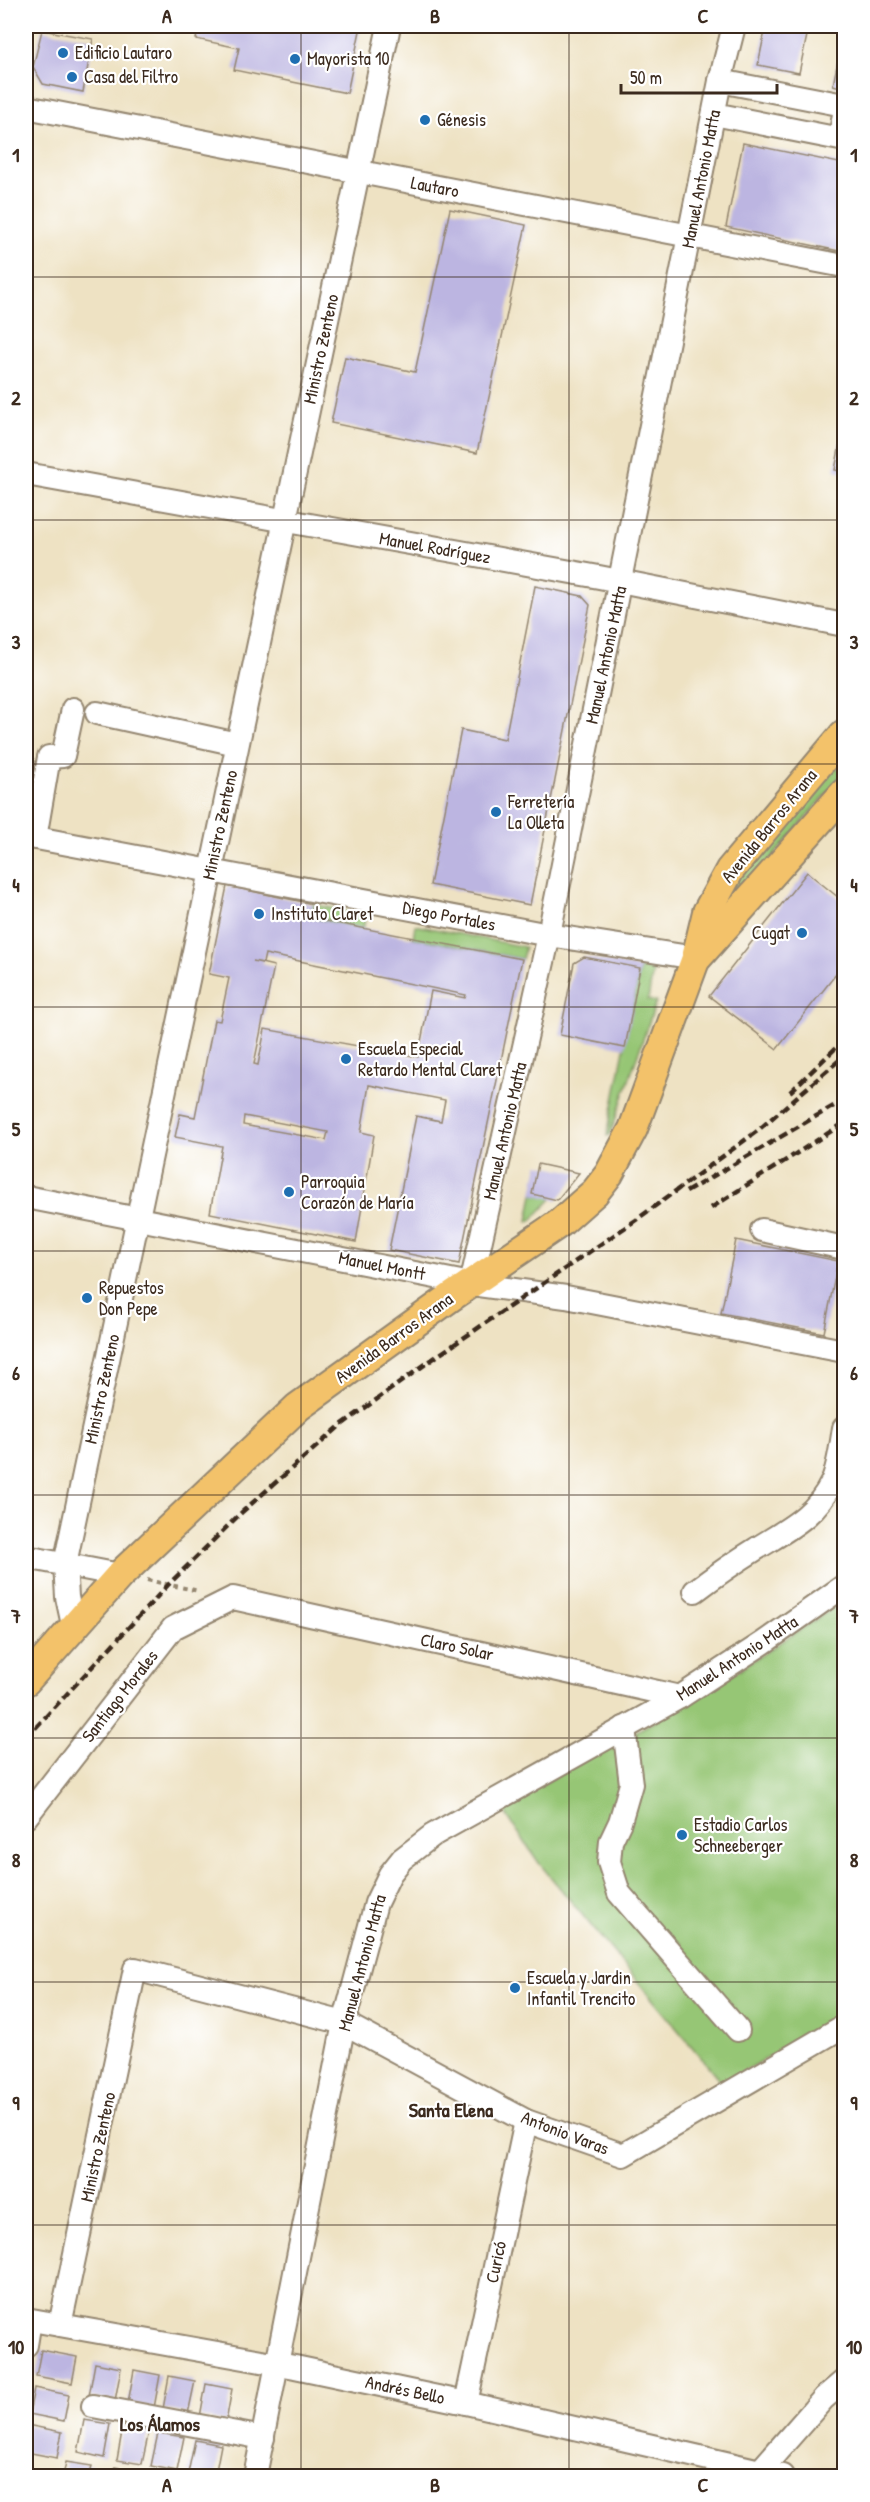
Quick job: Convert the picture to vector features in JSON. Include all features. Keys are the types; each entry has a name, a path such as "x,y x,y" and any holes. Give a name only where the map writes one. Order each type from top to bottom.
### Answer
{"main road":[{"name":"Avenida Barros Arana","path":"26,1681 120,1575 298,1407 569,1215 594,1192 609,1174 633,1129 696,958 707,912 729,870 843,741"},
{"name":"Avenida Barros Arana","path":"696,958 844,793"}],"street":[{"name":"Ministro Zenteno","path":"74,1625 67,1597 65,1564 389,26"},
{"name":"Manuel Antonio Matta","path":"471,1284 549,935 720,81 734,26"},
{"path":"720,81 844,105"},
{"name":"Lautaro","path":"26,107 844,267"},
{"path":"714,114 840,139 844,114"},
{"name":"Manuel Rodríguez","path":"26,474 621,581 844,625"},
{"path":"30,837 49,757 63,756 73,709"},
{"path":"97,713 237,744"},
{"name":"Diego Portales","path":"30,837 549,935 696,958"},
{"name":"Manuel Montt","path":"26,1197 471,1284 566,1297 844,1351"},
{"path":"762,1230 844,1248"},
{"path":"695,1591 812,1511 832,1482 838,1465 844,1428"},
{"path":"26,1557 120,1575"},
{"name":"Manuel Antonio Matta","path":"255,2476 344,2023 376,1903 390,1874 402,1859 433,1835 680,1696 763,1643 844,1586"},
{"name":"Claro Solar","path":"233,1598 680,1696"},
{"name":"Santiago Morales","path":"26,1817 173,1628 233,1598"},
{"path":"624,1728 631,1784 620,1822 611,1841 609,1862 619,1893 738,2030"},
{"name":"Ministro Zenteno","path":"60,2325 135,1969"},
{"name":"Antonio Varas","path":"135,1969 344,2023 526,2121 623,2155 844,2026"},
{"name":"Curicó","path":"466,2403 526,2121"},
{"path":"26,2345 28,2320"},
{"name":"Andrés Bello","path":"28,2320 277,2364 466,2403 782,2476"},
{"path":"759,2472 824,2398 844,2381"},
{"path":"93,2406 263,2438"}],"path":[{"path":"120,1575 233,1598"}],"green space":[{"path":"827,766 837,767 840,771 839,780 720,918 736,874"},
{"path":"313,904 366,915 363,929 310,918"},
{"path":"415,925 525,947 522,959 413,938"},
{"path":"640,968 653,970 648,1000 656,1002 610,1135 607,1136"},
{"path":"533,1194 553,1198 531,1221 528,1221"},
{"name":"Estadio Carlos Schneeberger","path":"844,1601 844,2013 723,2084 539,1863 501,1807 694,1699"}],"building":[{"name":"Mayorista 10","path":"199,26 361,26 347,93 234,70 239,48 196,39"},
{"path":"766,26 809,26 799,73 758,65"},
{"name":"Edificio Lautaro","path":"42,30 93,39 83,92 43,84 33,67"},
{"path":"844,36 844,88 833,85"},
{"path":"743,143 844,164 844,252 726,227"},
{"path":"450,209 526,225 477,453 331,423 345,357 415,372"},
{"path":"844,428 844,472 835,470"},
{"name":"Ferretería La Olleta","path":"535,586 582,596 590,605 530,905 430,885 461,730 505,739"},
{"name":"Cugat","path":"807,872 844,902 844,964 777,1049 709,996"},
{"name":"Escuela Especial Retardo Mental Claret","path":"227,886 313,904 310,918 522,959 459,1264 389,1250 416,1116 441,1121 445,1100 369,1085 361,1132 374,1135 356,1242 210,1213 222,1146 175,1137 180,1114 195,1117 214,1020 220,1021 229,978 209,974","holes":["265,954 466,995 465,998 431,991 418,1057 265,1029 258,1065 254,1064 274,966 253,961 263,963","244,1116 328,1132 326,1140 243,1125"]},
{"path":"584,957 640,968 625,1048 560,1035 574,963"},
{"path":"538,1164 579,1173 557,1200 532,1194"},
{"path":"736,1240 838,1261 824,1333 721,1313"},
{"path":"41,2350 77,2357 72,2383 36,2376"},
{"path":"95,2363 121,2368 115,2401 89,2396"},
{"path":"134,2370 160,2375 154,2408 128,2403"},
{"path":"169,2376 195,2381 188,2414 163,2409"},
{"path":"206,2384 232,2389 226,2422 200,2417"},
{"path":"34,2388 69,2395 64,2421 29,2414"},
{"path":"84,2420 110,2424 104,2458 78,2452"},
{"path":"27,2425 62,2432 57,2458 26,2452"},
{"path":"123,2426 149,2431 142,2464 117,2460"},
{"path":"158,2433 184,2437 177,2471 151,2466"},
{"path":"195,2440 221,2445 215,2476 188,2473"},
{"path":"66,2462 92,2466 90,2476 63,2476"},
{"path":"115,2467 141,2472 140,2476 114,2476"}],"railway":[{"path":"790,1092 844,1040"},
{"path":"26,1738 168,1585 242,1512 340,1426 427,1363 636,1220 756,1132 844,1056"},
{"path":"686,1192 844,1100"},
{"path":"711,1208 844,1123"}],"place":[{"name":"Edificio Lautaro","path":"63,53"},
{"name":"Mayorista 10","path":"295,59"},
{"name":"Casa del Filtro","path":"72,77"},
{"name":"Génesis","path":"425,120"},
{"name":"Ferretería La Olleta","path":"496,812"},
{"name":"Instituto Claret","path":"259,914"},
{"name":"Cugat","path":"802,933"},
{"name":"Escuela Especial Retardo Mental Claret","path":"346,1059"},
{"name":"Parroquia Corazón de María","path":"289,1192"},
{"name":"Repuestos Don Pepe","path":"87,1298"},
{"name":"Estadio Carlos Schneeberger","path":"682,1835"},
{"name":"Escuela y Jardin Infantil Trencito","path":"515,1988"}],"district":[{"name":"Santa Elena","path":"451,2110"},
{"name":"Los Álamos","path":"160,2424"}]}
